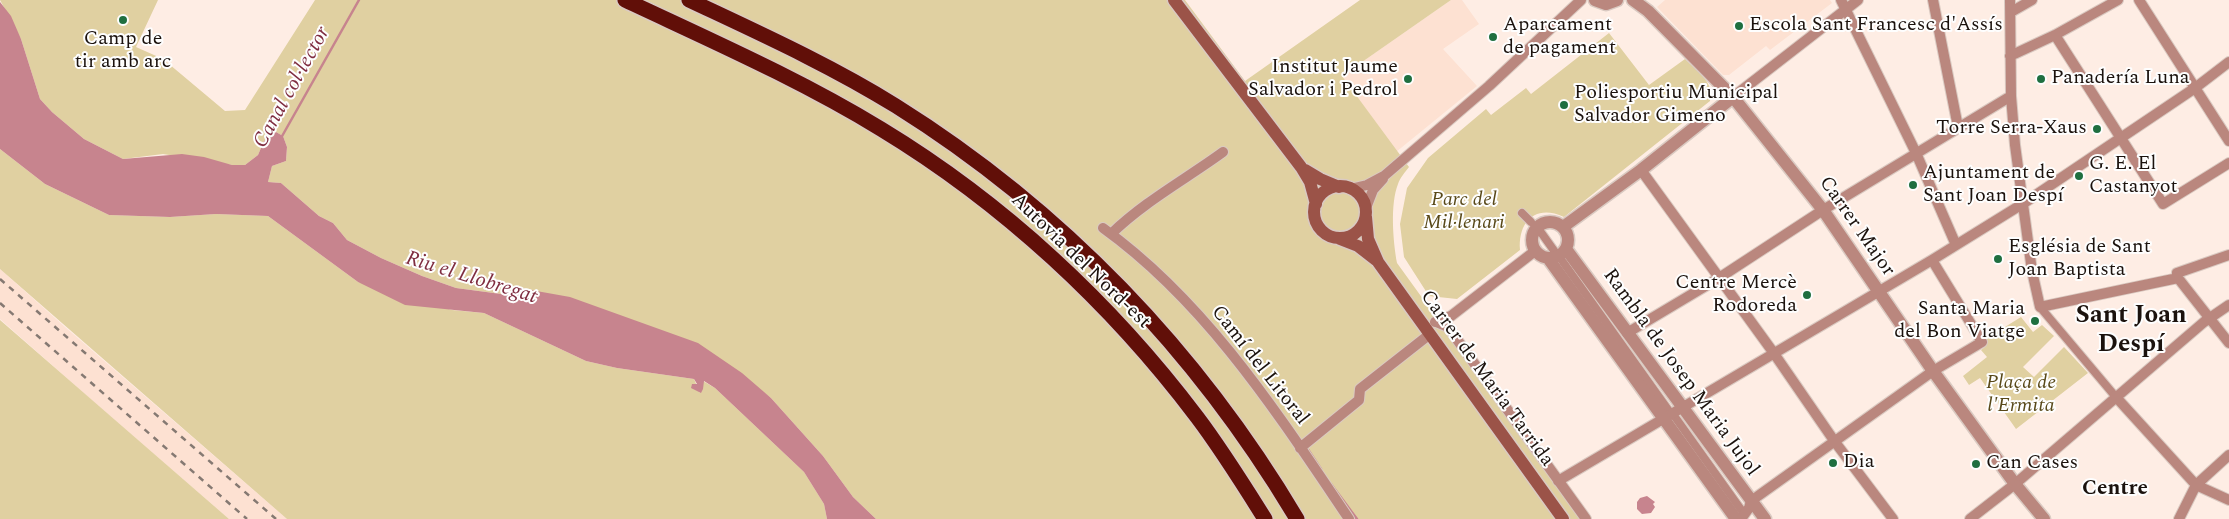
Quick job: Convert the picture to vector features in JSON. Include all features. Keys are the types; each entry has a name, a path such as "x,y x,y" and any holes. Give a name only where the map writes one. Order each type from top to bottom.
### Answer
{"highway":[{"name":"Autovia del Nord-est","path":"625,0 784,75 849,110 922,155 985,201 1045,252 1097,301 1154,363 1224,454 1265,519"},
{"name":"Autovia del Nord-est","path":"688,0 795,50 866,88 928,127 987,168 1052,221 1124,289 1191,365 1247,440 1297,519"},
{"path":"1247,440 1280,480 1307,519"},
{"path":"1224,454 1254,519"}],"main road":[{"path":"1174,0 1301,167 1310,182 1316,204 1315,215 1318,226 1327,234 1337,238 1347,237 1356,233 1362,226 1366,212 1361,197 1320,179 1301,167"},
{"path":"1316,204 1325,192 1344,188"},
{"name":"Carrer de Maria Tarrida","path":"1366,212 1368,238 1378,262 1563,519"},
{"name":"Carrer de Maria Tarrida","path":"1337,238 1358,246 1378,262"}],"street":[{"path":"1366,212 1372,192 1384,176 1489,86 1581,0"},
{"path":"1594,0 1606,4 1617,0"},
{"name":"Carrer Major","path":"1633,0 1648,11 1733,97 1823,210 1933,371 2015,484 2044,519"},
{"path":"1563,227 1641,170 1733,97 1843,4 1858,0"},
{"path":"1933,0 1958,127"},
{"path":"2010,0 2011,96 2015,145 2032,271 2040,307 2115,396 2196,485 2229,500"},
{"path":"2011,12 2032,0"},
{"path":"2010,56 2055,35 2118,0"},
{"path":"2139,0 2229,141"},
{"path":"1843,4 1916,153 1956,245"},
{"path":"2055,35 2119,138 2163,204 2229,163"},
{"path":"1558,481 1773,352 1932,260 2024,203 2195,88 2229,62"},
{"path":"1627,333 1719,278 1823,210 2011,96"},
{"name":"Camí del Litoral","path":"1223,152 1179,180 1107,231 1144,259 1208,326 1243,367 1349,519"},
{"path":"1641,170 1773,352 1835,442 1893,519"},
{"path":"1344,188 1367,185 1384,176"},
{"path":"1522,213 1531,222"},
{"path":"1547,222 1553,222 1563,227 1568,238 1558,255 1540,255 1532,245 1532,238 1537,227 1547,222"},
{"name":"Rambla de Josep Maria Jujol","path":"1540,231 1672,414 1743,517"},
{"path":"1300,448 1358,400 1360,389 1426,330 1436,322 1451,316 1536,251"},
{"name":"Rambla de Josep Maria Jujol","path":"1558,255 1627,333 1672,414 1751,501 1764,519"},
{"path":"2229,255 2177,273 2178,278 2229,343"},
{"path":"1743,517 1750,508 1751,501 1933,371 1982,342 1932,260"},
{"path":"2040,307 2178,278"},
{"path":"1970,519 2015,484 2115,396 2209,318 2229,305"},
{"name":"Carrer de Maria Tarrida","path":"1448,327 1451,316"},
{"name":"Carrer de Maria Tarrida","path":"1436,322 1448,327 1586,519"},
{"path":"2179,519 2196,485 2229,454"}],"shaded area":[{"name":"Institut Jaume Salvador i Pedrol","path":"1451,0 1462,0 1479,24 1443,49 1477,86 1396,152 1342,76"},
{"name":"Escola Sant Francesc d'Assís","path":"1665,0 1830,0 1832,3 1770,50 1766,46 1729,75 1723,75 1657,7"},
{"path":"0,2 11,16 21,39 40,99 52,112 84,139 123,159 182,154 204,157 232,165 245,165 258,155 264,141 276,132 283,136 287,147 286,161 272,166 268,182 281,183 319,216 333,223 347,240 381,258 456,288 516,296 514,287 570,297 698,343 742,373 771,398 823,456 853,497 876,519 827,519 824,504 804,472 715,388 704,381 701,393 691,388 692,384 697,384 694,379 617,368 586,361 484,313 405,305 358,282 268,216 216,214 170,217 109,215 45,184 0,149"},
{"path":"0,269 287,519 229,519 86,395 0,319"},
{"path":"1647,496 1655,502 1653,504 1655,507 1651,513 1642,514 1637,509 1637,502 1640,498"}],"green space":[{"path":"0,0 158,0 136,47 163,59 225,111 245,110 315,0 1185,0 1245,81 1360,0 1451,0 1342,76 1409,167 1395,192 1393,234 1397,263 1582,519 876,519 853,497 823,456 771,398 721,360 514,288 516,296 456,288 381,258 347,240 333,223 319,216 281,183 268,182 272,166 286,161 287,147 283,136 276,132 264,141 258,155 245,165 232,165 163,154 123,159 84,139 52,112 40,99 21,39"},
{"name":"Parc del Mil·lenari","path":"1609,33 1649,85 1685,59 1704,77 1710,88 1710,101 1564,217 1554,213 1545,213 1537,214 1531,218 1522,231 1520,250 1457,299 1429,296 1404,257 1400,224 1407,188 1428,158 1486,109 1491,115 1526,88 1531,94"},
{"path":"0,149 45,184 109,215 170,217 216,214 268,216 358,282 452,310 484,313 586,361 617,368 694,379 700,393 703,381 715,388 804,472 824,504 827,519 287,519 0,269"},
{"name":"Plaça de l'Ermita","path":"2021,317 2033,332 2042,325 2054,336 2023,367 2034,377 2064,347 2088,373 2016,429 1980,378 1969,385 1963,376 1987,357 1981,350 1986,346 1984,340"},
{"path":"0,320 229,519 0,519"}],"waterway":[{"name":"Canal col·lector","path":"281,138 359,0"},
{"path":"1307,448 1321,469"},
{"path":"1331,484 1357,519"}],"railway":[{"path":"0,279 276,519"},
{"path":"0,303 247,519"}],"place":[{"name":"Camp de tir amb arc","path":"123,20"},
{"name":"Escola Sant Francesc d'Assís","path":"1739,26"},
{"name":"Aparcament de pagament","path":"1493,37"},
{"name":"Institut Jaume Salvador i Pedrol","path":"1408,79"},
{"name":"Panadería Luna","path":"2041,79"},
{"name":"Poliesportiu Municipal Salvador Gimeno","path":"1564,105"},
{"name":"Torre Serra-Xaus","path":"2097,129"},
{"name":"G. E. El Castanyot","path":"2079,176"},
{"name":"Ajuntament de Sant Joan Despí","path":"1913,185"},
{"name":"Església de Sant Joan Baptista","path":"1998,259"},
{"name":"Centre Mercè Rodoreda","path":"1807,295"},
{"name":"Santa Maria del Bon Viatge","path":"2035,321"},
{"name":"Dia","path":"1833,463"},
{"name":"Can Cases","path":"1976,464"}],"district":[{"name":"Sant Joan Despí","path":"2131,332"},
{"name":"Centre","path":"2115,490"}],"water label":[{"name":"Riu el Llobregat","path":"471,279"}]}
